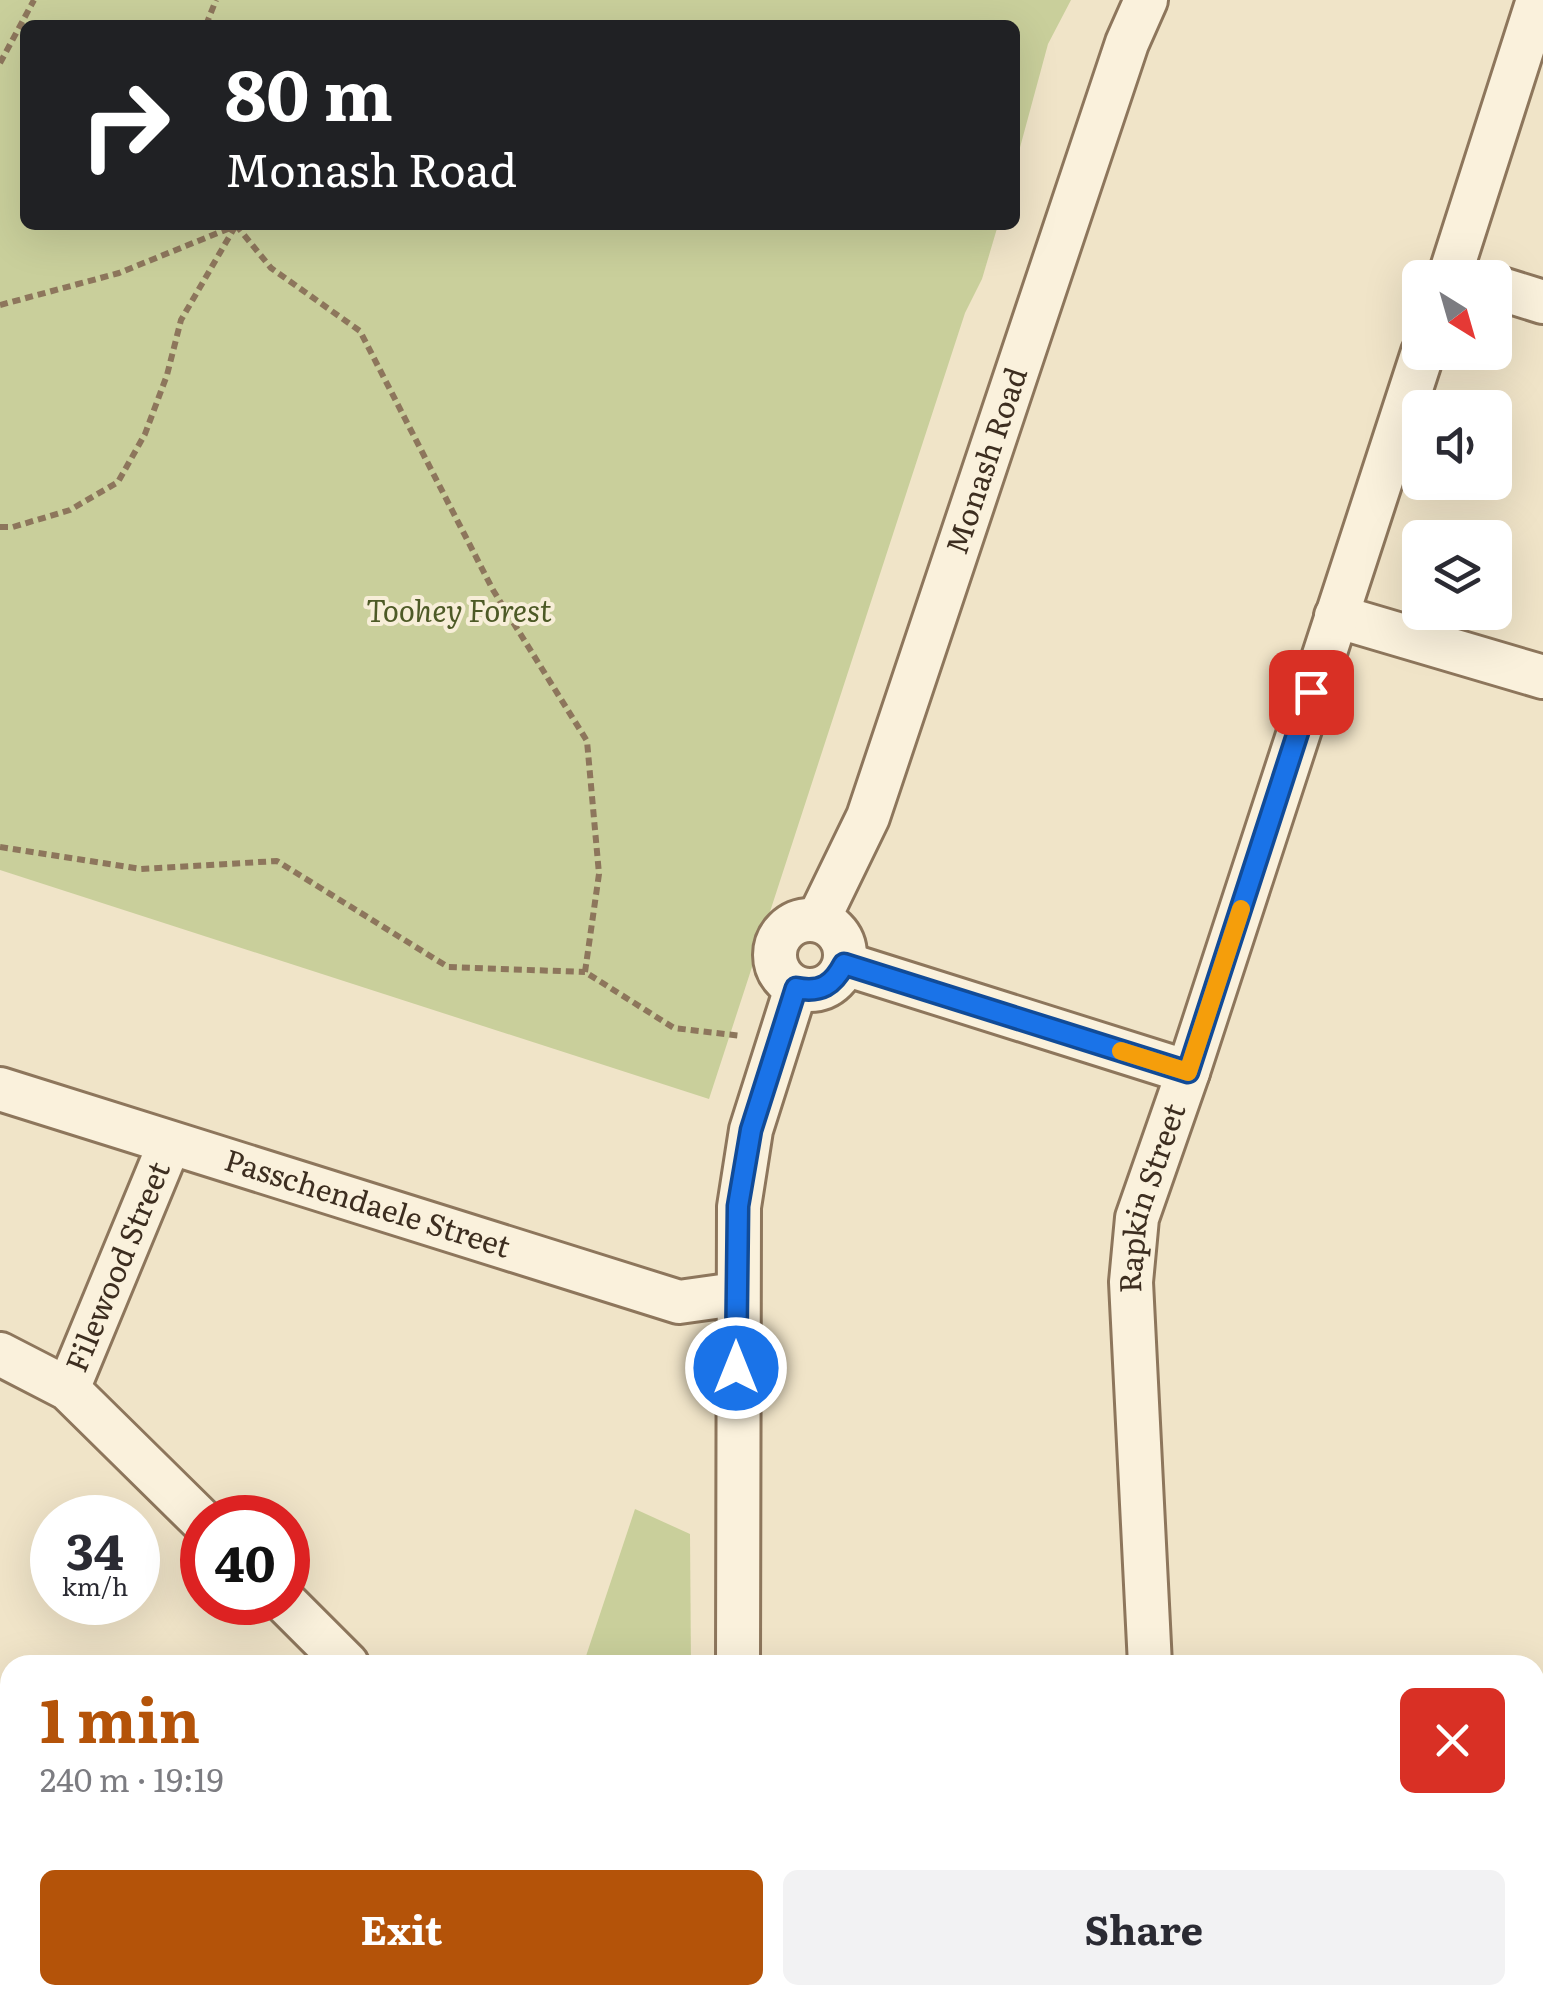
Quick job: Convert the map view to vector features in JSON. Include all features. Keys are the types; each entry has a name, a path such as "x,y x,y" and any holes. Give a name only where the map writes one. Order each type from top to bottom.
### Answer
{"street":[{"name":"Monash Road","path":"818,920 868,818 1127,44 1146,0"},
{"path":"1459,260 1538,0"},
{"path":"1512,292 1543,302"},
{"name":"Rapkin Street","path":"1150,1655 1131,1282 1137,1218 1418,370"},
{"path":"1336,616 1543,677"},
{"path":"818,920 832,926 842,938 844,964 836,980 824,988 796,988 778,970 776,944 792,924 818,920"},
{"path":"844,964 1188,1072"},
{"path":"738,1655 738,1206 751,1130 796,988"},
{"name":"Passchendaele Street","path":"0,1090 679,1302 736,1294"},
{"name":"Filewood Street","path":"68,1388 169,1145"},
{"path":"0,1354 68,1388 180,1499"},
{"path":"308,1625 338,1655"}],"path":[{"path":"0,63 20,26"},
{"path":"0,305 119,273 224,230"},
{"path":"0,527 70,510 118,482 144,434 167,375 182,320 233,230"},
{"path":"240,230 271,268 360,331 493,590 587,742 600,874 585,972"},
{"path":"0,847 141,869 276,861 448,967 585,972 674,1028 780,1040"}],"green space":[{"name":"Toohey Forest","path":"0,0 1071,0 1048,44 1020,148 1020,20 20,20 20,230 997,230 982,279 965,313 709,1099 0,870"},
{"path":"635,1509 690,1534 691,1655 586,1655"}],"slow traffic":[{"path":"1121,1051 1188,1072 1241,909"}],"route":[{"path":"736,1368 738,1206 751,1130 796,988 824,988 836,980 844,964 1188,1072 1311,692"}]}
